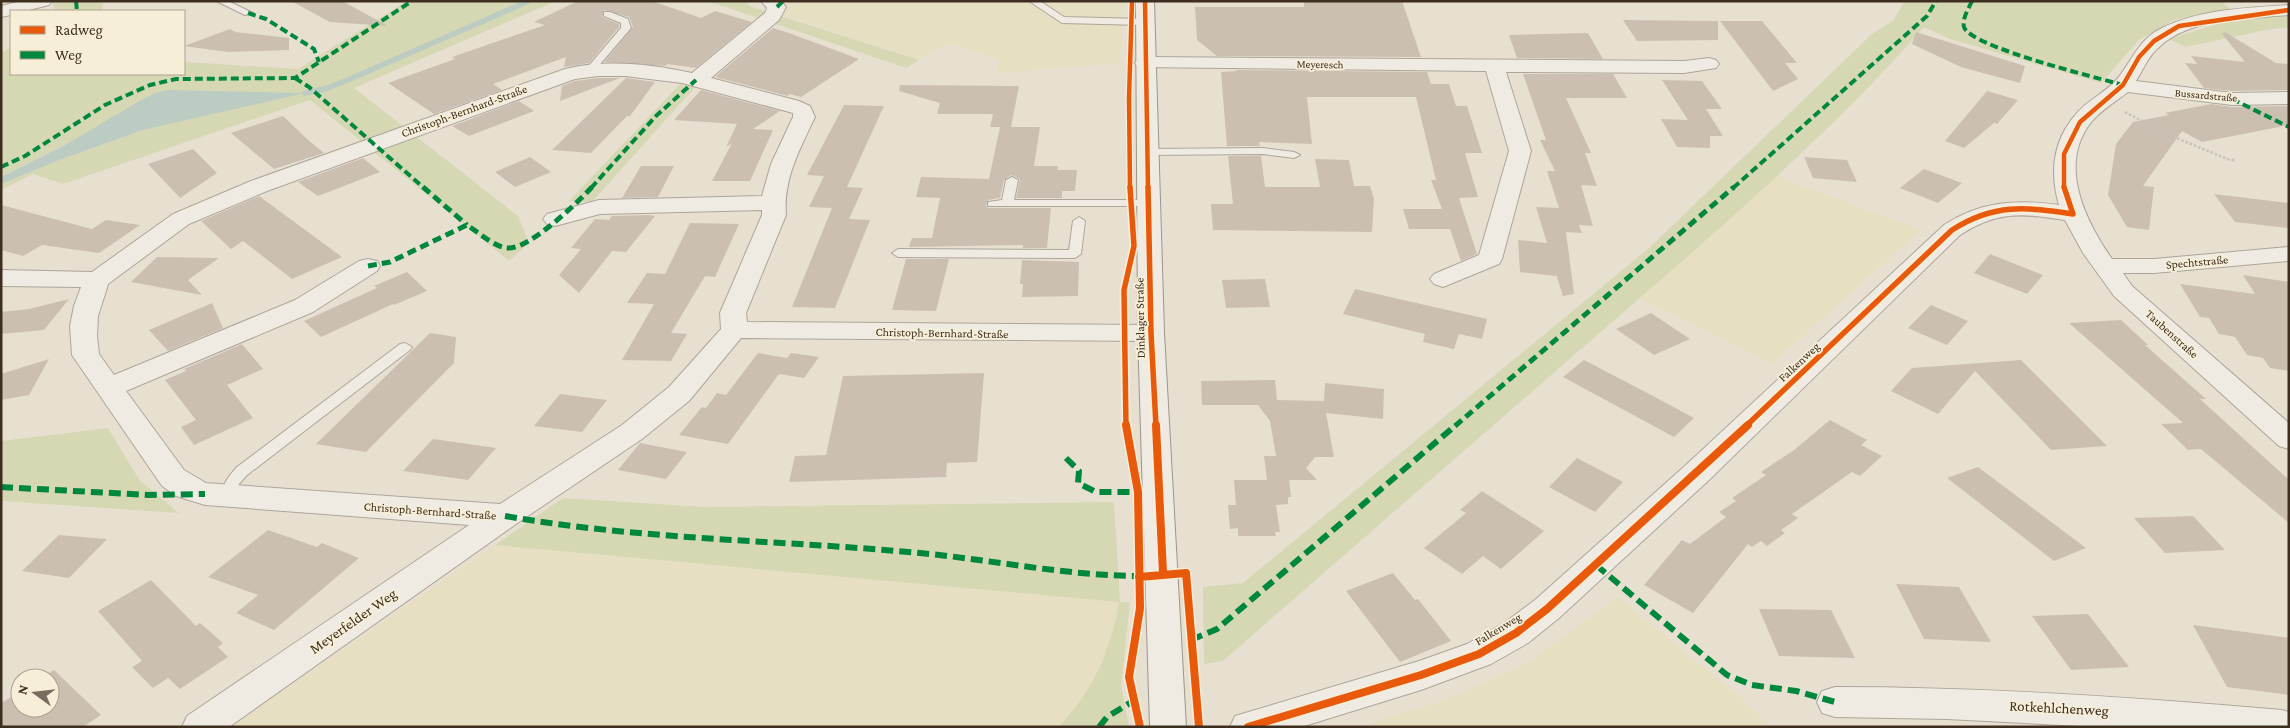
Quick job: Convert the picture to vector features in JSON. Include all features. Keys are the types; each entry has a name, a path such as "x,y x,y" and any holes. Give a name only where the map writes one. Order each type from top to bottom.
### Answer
{"street":[{"path":"1,12 43,1"},
{"path":"696,80 772,16 777,8 770,1"},
{"path":"2073,214 2064,187 2064,154 2080,122 2123,85 2139,57 2154,41 2179,26 2289,10"},
{"name":"Dinklager Straße","path":"1144,12 1150,334 1163,585 1168,727"},
{"name":"Meyeresch","path":"1145,63 1684,67 1709,64"},
{"path":"1443,279 1490,259 1520,151 1494,66"},
{"name":"Christoph-Bernhard-Straße","path":"592,68 696,80 792,105 803,110 804,117 774,187 772,204 774,215 733,313 734,330 679,394 632,432 505,516 205,494 187,488 173,478 86,355 82,342 91,293 98,280 181,219 259,186 404,132 572,73 592,68"},
{"name":"Bussardstraße","path":"2123,85 2232,99 2289,98"},
{"path":"555,219 600,207 772,204"},
{"name":"Falkenweg","path":"1248,727 1421,675 1480,654 1516,633 1547,610 1698,472 1952,230 1981,212 2001,209 2022,208 2073,214"},
{"name":"Taubenstraße","path":"2073,214 2105,266 2124,291 2289,439"},
{"name":"Spechtstraße","path":"2105,266 2154,266 2289,254"},
{"path":"108,388 304,306 368,266"},
{"path":"1,278 98,280"},
{"name":"Christoph-Bernhard-Straße","path":"734,330 1150,334"},
{"name":"Meyerfelder Weg","path":"200,727 505,516"},
{"name":"Rotkehlchenweg","path":"1835,702 1936,702 2060,707 2283,727"}],"lane":[{"path":"220,1 248,12"},
{"path":"1033,1 1062,20 1144,12"},
{"path":"592,68 626,28 625,21 607,14"},
{"path":"1146,152 1263,151 1294,155"},
{"path":"1007,204 1012,180"},
{"path":"992,204 1149,203"},
{"path":"898,253 1075,254 1079,221"},
{"path":"230,496 232,483 242,471 405,347"}],"path":[{"path":"2101,104 2121,110 2174,138 2230,160 2236,160"}],"shaded area":[{"path":"790,1 1124,1 1120,63 997,74 999,59 948,44 919,60 782,15"},
{"path":"168,90 305,93 143,130 62,159 1,184 1,177 65,145 143,99 155,93"},
{"path":"1777,176 1921,230 1772,364 1639,299"},
{"path":"495,545 1120,602 1103,665 1075,708 1059,727 230,727"},
{"path":"1618,597 1745,701 1770,727 1373,727 1372,722 1445,700 1526,663"}],"green space":[{"path":"51,1 103,1 102,10 56,10"},
{"path":"407,1 556,1 354,88 518,216 529,243 509,261 310,100 63,184 33,174 1,190 1,184 62,159 143,130 302,93 155,93 65,145 1,177 1,53 10,48 10,75 185,75 185,62 298,69"},
{"path":"708,1 747,1 749,6 919,60 906,68"},
{"path":"1904,1 2221,1 2230,9 2174,20 2139,40 2101,83 1950,39 1924,27 1888,67 1811,144 1691,253 1223,661 1204,664 1203,587 1243,583 1649,248 1871,35 1894,20"},
{"path":"2289,14 2289,27 2186,47 2168,39 2221,23"},
{"path":"680,84 695,87 592,202 569,201"},
{"path":"108,428 140,481 179,513 1,501 1,441"},
{"path":"563,498 704,507 1114,502 1120,602 1130,602 1121,686 1129,727 1059,727 1082,698 1099,669 1111,638 1119,602 495,545"}],"building":[{"path":"291,1 342,1 388,26 330,22"},
{"path":"578,1 652,1 701,18 715,11 752,22 696,68 667,64 666,66 604,62 633,27 629,17 604,10 602,17 619,24 619,27 589,63 564,67 566,57 493,84 502,90 434,114 388,83 455,59 452,57 545,25 534,22"},
{"path":"1304,1 1402,1 1421,57 1217,56 1197,40 1195,7 1304,7"},
{"path":"1623,20 1718,21 1718,40 1637,41"},
{"path":"1720,21 1762,21 1797,63 1785,63 1798,79 1773,91"},
{"path":"773,28 859,59 801,97 789,94 788,96 715,77"},
{"path":"230,29 235,32 289,38 289,50 228,52 185,46"},
{"path":"1916,32 2025,66 2020,83 1961,67 1912,44"},
{"path":"2225,32 2276,63 2289,64 2289,90 2232,91 2204,88 2185,63 2197,64 2191,56 2245,62 2222,34"},
{"path":"1588,33 1603,59 1517,58 1509,35"},
{"path":"1235,70 1427,72 1431,84 1449,84 1456,106 1467,106 1482,153 1465,153 1478,197 1459,198 1477,254 1461,261 1450,229 1409,229 1403,209 1442,209 1431,180 1436,180 1416,97 1307,97 1312,144 1259,142 1260,146 1227,146 1221,72 1237,71"},
{"path":"1523,74 1613,74 1627,98 1566,98 1591,153 1585,153 1597,186 1581,185 1593,226 1579,225 1582,233 1566,232 1574,294 1563,296 1556,274 1556,276 1520,272 1518,240 1547,243 1536,207 1559,208 1547,171 1555,171 1540,140 1546,140"},
{"path":"620,78 560,101 562,86 575,81"},
{"path":"626,78 655,82 630,116 627,116 591,153 552,150"},
{"path":"1662,80 1702,81 1722,109 1706,109 1723,136 1710,136 1710,148 1677,147 1661,119 1688,120"},
{"path":"900,85 1019,86 1011,127 1040,127 1034,166 1058,166 1057,170 1077,170 1075,191 1062,191 1062,198 1016,198 1020,179 1011,175 1004,180 1000,198 988,200 986,206 988,208 1051,208 1047,248 1023,248 1023,245 909,247 912,238 932,238 940,198 916,197 921,177 989,179 1000,127 990,127 993,114 937,114 940,103 899,91"},
{"path":"701,90 780,111 753,129 773,130 750,181 712,181 732,143 726,147 737,124 674,120"},
{"path":"1987,91 2018,100 1997,124 1994,123 1964,148 1945,141"},
{"path":"519,101 534,111 469,136 452,126"},
{"path":"2211,104 2232,107 2289,106 2289,125 2202,142 2182,131 2143,186 2154,187 2149,230 2127,227 2108,195 2116,144 2133,122 2169,115 2165,113"},
{"path":"844,105 884,106 847,187 863,188 849,219 870,220 835,308 792,307 832,208 809,207 824,176 807,175"},
{"path":"283,116 324,153 274,169 231,133"},
{"path":"193,149 217,173 180,198 148,164"},
{"path":"1228,156 1261,156 1265,187 1320,187 1315,159 1349,160 1354,186 1370,186 1374,199 1372,232 1213,230 1211,204 1233,204"},
{"path":"530,157 551,172 515,187 495,172"},
{"path":"1804,157 1847,160 1857,182 1813,178"},
{"path":"363,158 380,172 318,196 298,182"},
{"path":"641,166 674,166 658,197 622,198"},
{"path":"1924,169 1962,183 1938,203 1900,188"},
{"path":"2214,194 2289,203 2289,228 2235,222"},
{"path":"259,196 342,257 292,279 243,241 231,249 201,221"},
{"path":"1,205 92,229 106,220 140,225 99,253 42,245 23,256 1,250"},
{"path":"612,216 655,216 626,252 612,251 579,293 559,275 581,249 571,248 595,219 609,220"},
{"path":"690,223 739,224 715,277 705,276 671,333 687,334 671,361 622,360 654,304 627,303 647,273 665,274"},
{"path":"1990,254 2043,275 2027,294 1974,273"},
{"path":"157,257 219,258 188,280 202,295 131,282"},
{"path":"906,259 949,259 936,311 892,310"},
{"path":"1022,260 1079,262 1078,296 1022,297 1023,284 1020,284"},
{"path":"407,272 427,291 393,304 321,337 304,321 377,288 374,286"},
{"path":"2243,275 2289,282 2289,371 2270,368 2263,358 2247,355 2235,337 2219,334 2209,318 2200,317 2180,284 2255,294"},
{"path":"1265,279 1270,307 1226,308 1222,280"},
{"path":"1355,289 1487,319 1482,339 1459,334 1454,349 1423,342 1425,334 1343,314"},
{"path":"69,299 44,330 1,334 1,312 29,309"},
{"path":"212,303 223,328 168,351 149,330"},
{"path":"1931,305 1968,321 1947,345 1908,328"},
{"path":"1651,313 1690,339 1654,355 1616,329"},
{"path":"2121,320 2148,345 2145,345 2206,399 2200,399 2289,480 2289,523 2201,449 2188,450 2161,424 2183,423 2069,323"},
{"path":"430,333 456,337 454,363 366,452 316,444"},
{"path":"242,344 263,369 227,385 253,418 194,445 181,427 196,420 165,380 186,371 184,369"},
{"path":"758,353 787,358 791,353 819,357 804,378 779,374 728,444 679,435 702,407 706,408 717,393 726,395"},
{"path":"49,359 29,395 1,400 1,374"},
{"path":"1584,360 1694,418 1674,437 1563,377"},
{"path":"2021,360 2107,446 2051,450 1975,371 1938,414 1891,391 1912,368"},
{"path":"984,373 977,462 947,463 946,477 789,482 795,456 826,455 843,376"},
{"path":"1275,380 1277,400 1324,401 1325,383 1384,389 1383,419 1326,413 1334,457 1315,457 1306,468 1317,480 1289,480 1291,497 1288,497 1288,504 1276,505 1280,532 1275,532 1276,536 1238,536 1238,528 1230,529 1228,505 1236,505 1234,480 1267,480 1264,456 1276,456 1270,421 1258,405 1202,405 1201,381"},
{"path":"560,394 607,400 582,432 534,426"},
{"path":"1830,420 1867,440 1861,445 1882,456 1860,476 1852,472 1792,514 1798,518 1781,530 1785,533 1767,546 1761,541 1752,547 1748,544 1693,613 1644,585 1682,540 1690,544 1726,517 1719,512 1736,501 1732,498 1766,475 1761,472 1794,450"},
{"path":"433,439 496,448 468,480 403,471"},
{"path":"640,443 687,452 666,479 618,470"},
{"path":"1577,458 1623,482 1595,512 1549,487"},
{"path":"1978,467 2086,548 2054,561 1947,478"},
{"path":"1482,491 1544,531 1501,569 1483,556 1462,574 1424,548 1466,513 1460,510"},
{"path":"2193,516 2225,550 2165,553 2134,518"},
{"path":"268,530 317,547 322,543 359,558 274,630 236,613 258,595 208,577"},
{"path":"59,535 107,539 69,578 22,571"},
{"path":"1393,573 1415,600 1418,599 1451,641 1400,662 1346,591"},
{"path":"151,580 196,626 200,623 223,643 218,647 228,657 180,689 168,678 153,688 132,667 142,661 98,611"},
{"path":"1896,584 1959,587 1991,642 1924,639"},
{"path":"1759,609 1831,610 1855,658 1779,656"},
{"path":"2088,614 2129,667 2071,670 2032,616"},
{"path":"2193,625 2289,638 2289,695 2227,687"},
{"path":"60,676 101,715 83,727 1,727 1,703 10,698 10,718 60,718"}],"waterway":[{"path":"305,93 325,89 350,79 529,1"}],"marked path":[{"path":"76,1 77,10"},
{"path":"1,167 25,156 105,105 150,85 176,79 295,78 412,1"},
{"path":"777,7 783,1"},
{"path":"1191,640 1217,629 1709,209 1927,16 1936,1"},
{"path":"1972,1 1964,27 1976,38 1993,46 2040,62 2123,85"},
{"path":"248,13 266,19 314,49 319,62"},
{"path":"295,78 309,87 467,225"},
{"path":"368,266 390,262 467,225 500,246 509,248 527,242 578,202 656,116 696,80"},
{"path":"2232,99 2289,127"},
{"path":"1066,458 1079,471 1078,483 1096,492 1138,492"},
{"path":"1,487 148,495 205,494"},
{"path":"505,516 567,527 719,541 920,553 1105,576 1142,576"},
{"path":"1596,565 1727,675 1744,683 1796,691 1835,702"},
{"path":"1099,727 1107,717 1133,701"}],"cycle path":[{"path":"1132,1 1129,98 1130,203 1134,246 1124,290 1126,431 1138,492 1140,608 1129,677 1140,727"},
{"path":"1145,1 1151,333 1163,573"},
{"path":"1248,727 1421,675 1479,654 1516,633 1547,609 1698,472 1952,230 1967,220 1981,214 2010,208 2040,209 2073,214 2064,187 2064,154 2080,122 2123,85 2139,57 2154,41 2179,26 2289,10"},
{"path":"1139,577 1186,573 1199,727"}]}
